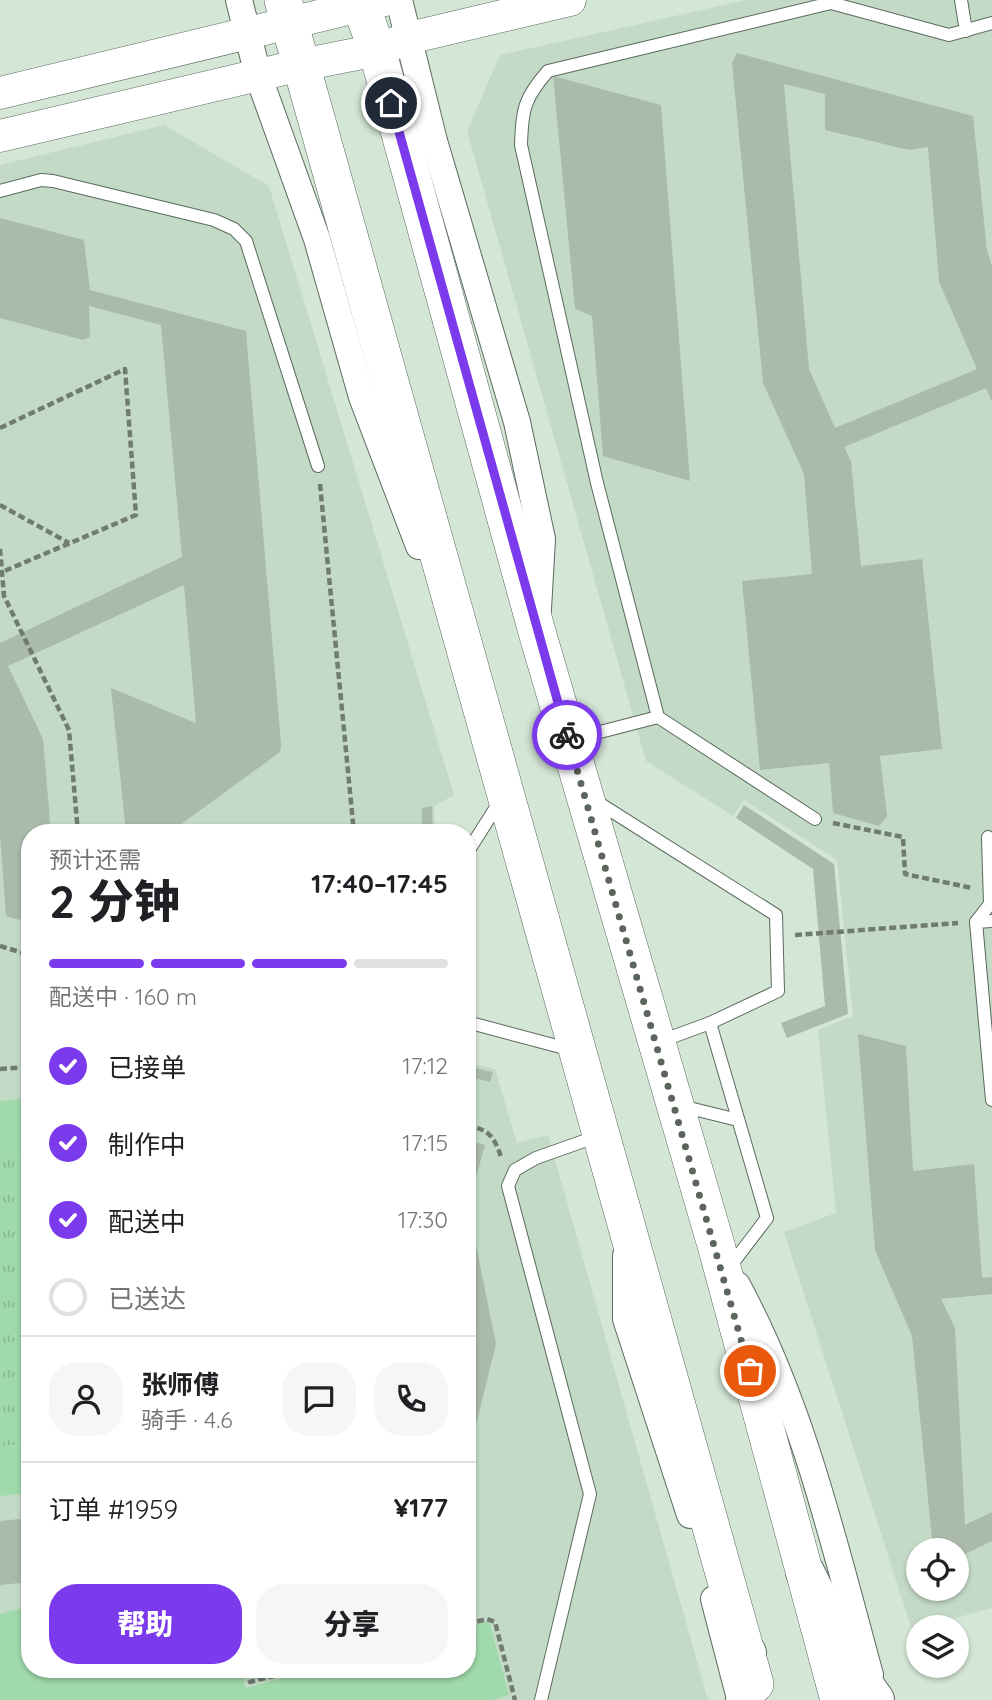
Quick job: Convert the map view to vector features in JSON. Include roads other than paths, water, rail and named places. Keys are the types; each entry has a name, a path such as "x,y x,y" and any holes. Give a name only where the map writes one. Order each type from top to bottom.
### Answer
{"main road":[{"path":"368,2 393,44 537,632 722,1257 839,1700"},
{"path":"286,12 760,1700"},
{"path":"805,1572 855,1672 876,1700"},
{"path":"743,1700 747,1653"}],"street":[{"path":"239,0 258,75 317,239 362,397 487,728"},
{"path":"393,44 399,0"},
{"path":"0,136 570,0"},
{"path":"0,93 247,34 286,12 368,2"},
{"path":"626,1223 626,1319 706,1566 731,1673 743,1700"},
{"path":"722,1257 764,1335 827,1517 876,1700"}],"lane":[{"path":"961,0 966,31"},
{"path":"815,819 658,716 597,482 521,145 522,113 529,93 548,71 831,3 949,35 992,23"},
{"path":"0,191 41,180 53,181 214,220 234,229 246,241 318,466"},
{"path":"569,740 658,716"},
{"path":"476,839 505,792"},
{"path":"585,794 776,915 778,991 710,1023 657,1043"},
{"path":"988,837 990,904 976,922 992,1100"},
{"path":"976,922 992,921"},
{"path":"710,1023 767,1219 722,1257"},
{"path":"476,1024 578,1051"},
{"path":"675,1105 738,1120"},
{"path":"541,1700 590,1494 508,1186 515,1170 536,1157 601,1135"}]}
